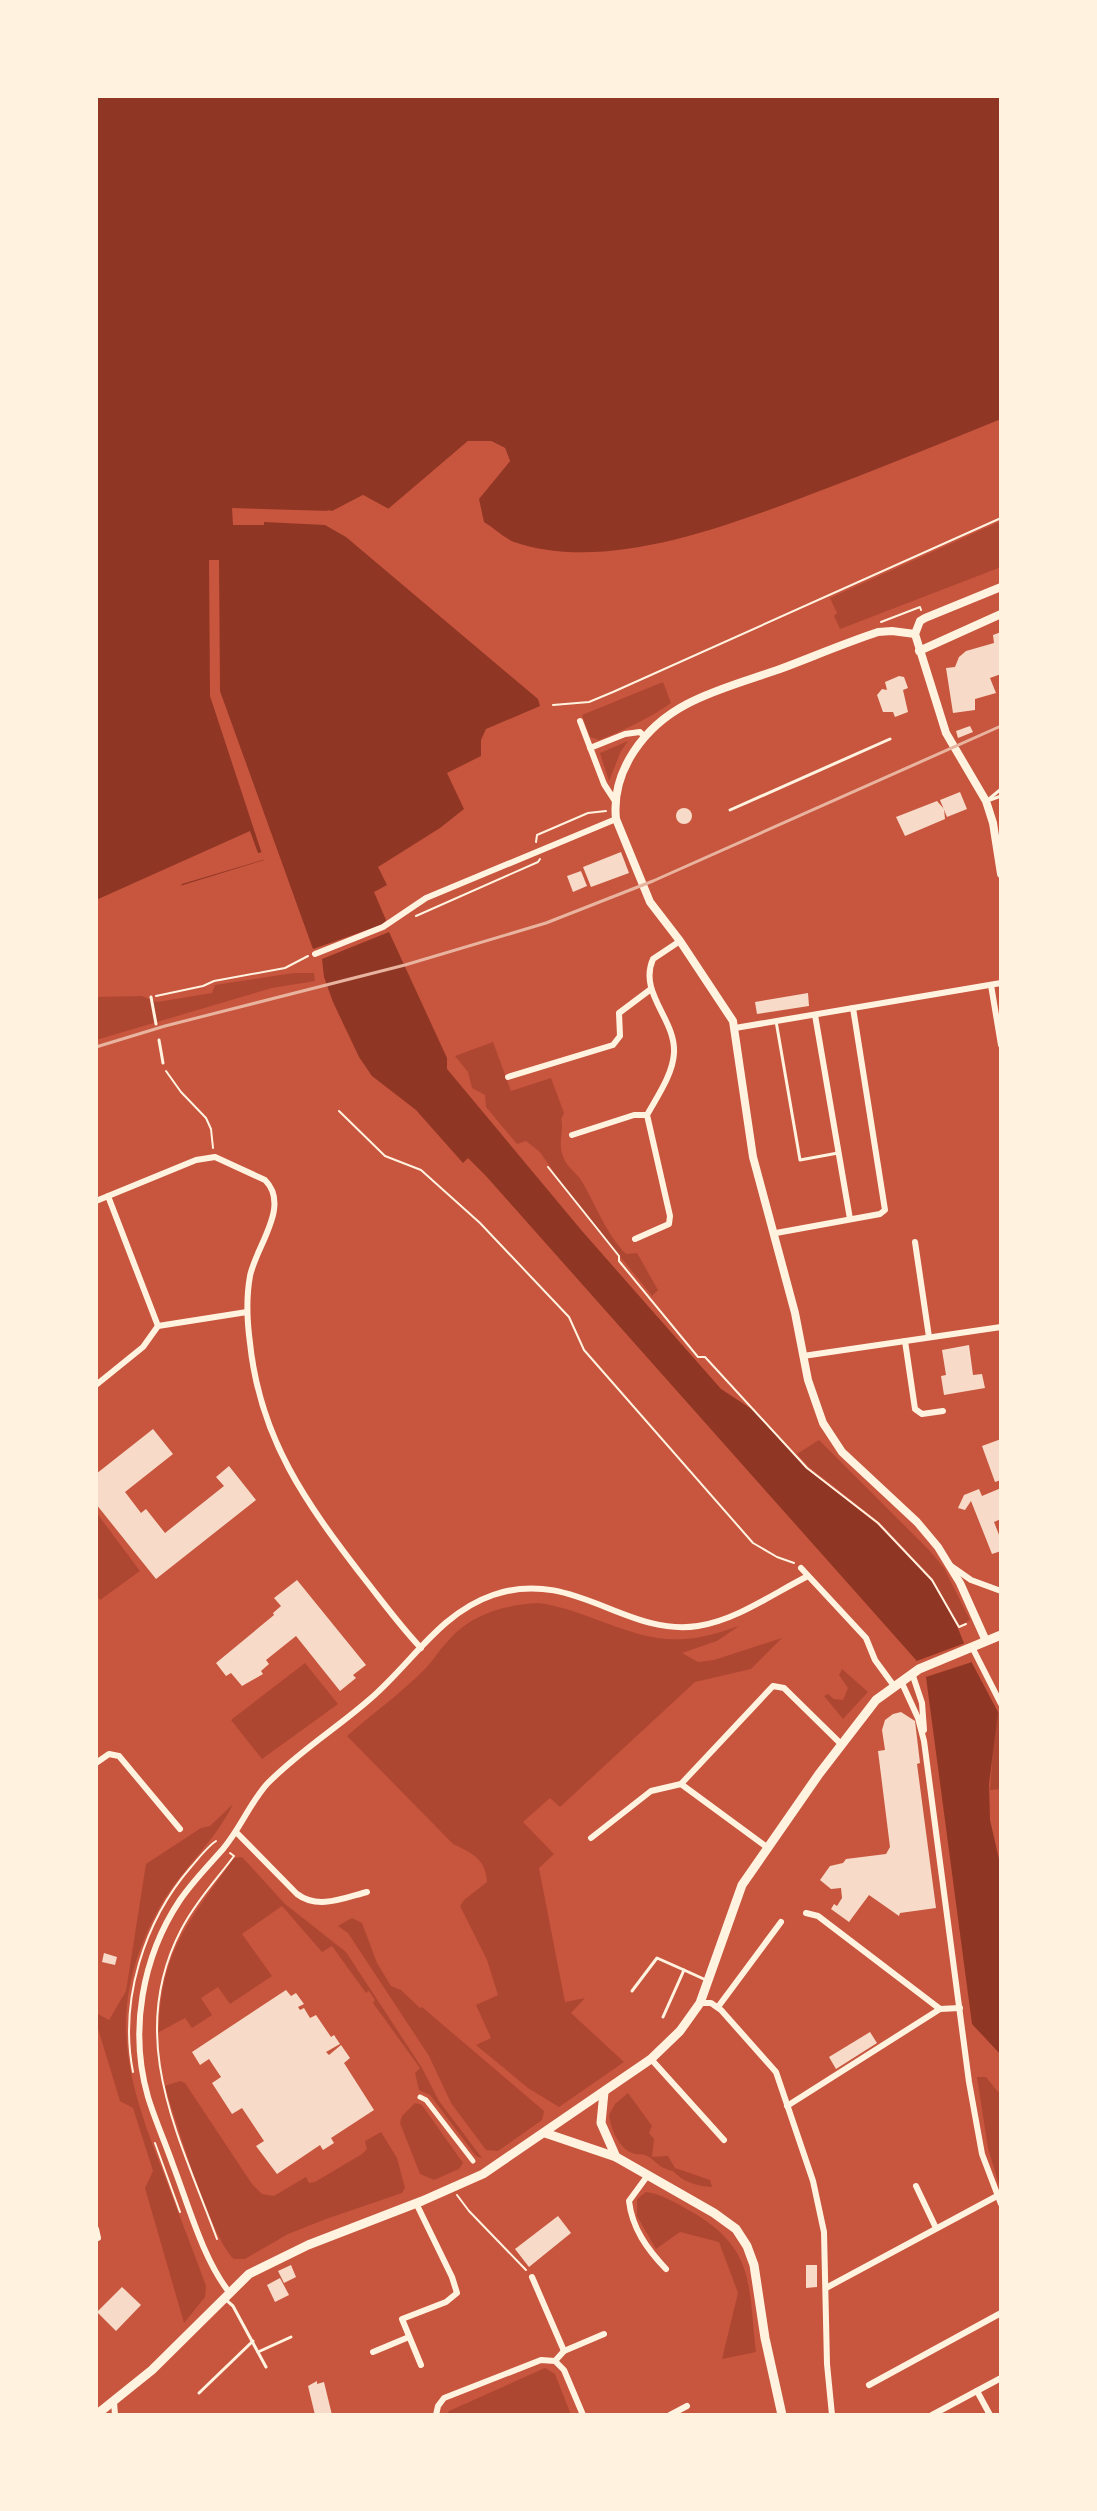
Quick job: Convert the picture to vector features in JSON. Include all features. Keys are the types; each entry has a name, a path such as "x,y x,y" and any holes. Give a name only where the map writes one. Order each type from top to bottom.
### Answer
{"main road":[{"path":"96,2415 152,2370 249,2274 347,2229 483,2174 651,2059 680,2031 700,2003 742,1885 841,1744 876,1700 915,1671 1001,1635"},
{"path":"604,2092 601,2123 616,2157"},
{"path":"545,2133 616,2157 736,2229 754,2265 765,2338 782,2415"}],"street":[{"path":"1001,587 920,621 915,634 948,739 986,801 993,823 1001,874"},
{"path":"919,651 1001,614"},
{"path":"915,634 892,631 870,635 691,702 645,737 625,768 615,801 616,819 650,902 725,1006 735,1028 753,1157 776,1233 812,1396 836,1445 917,1522 950,1566 986,1641"},
{"path":"580,721 604,784 615,801"},
{"path":"590,748 631,733 640,732 645,737"},
{"path":"315,954 383,927 426,898 616,819"},
{"path":"635,1239 669,1224 670,1216 647,1115 672,1065 673,1038 648,976 653,959 680,941"},
{"path":"735,1028 1001,983"},
{"path":"991,985 1001,1045"},
{"path":"508,1077 613,1045 620,1036 619,1013 651,989"},
{"path":"776,1233 880,1214 885,1208 853,1008"},
{"path":"815,1015 850,1219"},
{"path":"572,1135 634,1115 647,1115"},
{"path":"96,1201 196,1160 215,1157 265,1180 275,1195 273,1217 255,1257 247,1312 259,1394 284,1462 321,1523 421,1648"},
{"path":"108,1196 158,1326"},
{"path":"915,1242 929,1337"},
{"path":"96,1385 143,1347 158,1326 247,1312"},
{"path":"803,1356 1001,1327"},
{"path":"905,1341 915,1409 922,1414 943,1411"},
{"path":"950,1566 971,1580 1001,1591"},
{"path":"801,1568 866,1638 875,1660 897,1683 918,1718 924,1741"},
{"path":"226,2294 148,2097 142,2068 141,2004 147,1972 163,1931 182,1897 236,1832 268,1784 372,1698 459,1612 482,1599 511,1590 554,1589 639,1619 660,1624 696,1626 723,1619 808,1576"},
{"path":"970,1648 1001,1704"},
{"path":"915,1671 922,1703 924,1741 982,2154 1001,2204"},
{"path":"591,1838 651,1791 681,1784 773,1686 784,1688 841,1744"},
{"path":"96,1763 109,1754 119,1756 180,1829"},
{"path":"681,1784 769,1849"},
{"path":"236,1832 302,1898 318,1903 367,1892"},
{"path":"806,1913 818,1916 940,2009"},
{"path":"718,2007 781,1922"},
{"path":"700,2003 718,2007 776,2072 816,2191 824,2232 827,2364 832,2415"},
{"path":"787,2106 940,2009 960,2008"},
{"path":"651,2059 724,2140"},
{"path":"420,2097 426,2100 473,2161"},
{"path":"648,2175 629,2201 631,2218 654,2256 666,2269"},
{"path":"916,2186 936,2228"},
{"path":"826,2288 997,2196"},
{"path":"416,2203 457,2293 446,2302 402,2319 421,2365"},
{"path":"96,2229 98,2238"},
{"path":"532,2277 564,2351"},
{"path":"869,2385 1001,2313"},
{"path":"555,2361 564,2351 604,2334"},
{"path":"373,2352 409,2337"},
{"path":"436,2415 444,2398 541,2360 555,2361 564,2370 583,2415"},
{"path":"932,2415 1001,2378"},
{"path":"977,2391 990,2415"},
{"path":"114,2402 115,2415"},
{"path":"670,2415 687,2406"}],"lane":[{"path":"730,810 890,739"},
{"path":"986,801 1001,789"},
{"path":"986,801 1001,796"},
{"path":"151,997 156,1024"},
{"path":"776,1021 800,1160 838,1153"},
{"path":"159,1040 163,1063"},
{"path":"632,1991 657,1958 709,1982"},
{"path":"663,2017 684,1970"},
{"path":"226,2294 266,2367"},
{"path":"258,2352 291,2337"},
{"path":"199,2393 253,2341"}],"path":[{"path":"553,705 589,702 613,692 1001,518"},
{"path":"911,615 908,611 920,607"},
{"path":"400,917 408,920 442,902 538,862"},
{"path":"151,997 285,968 315,954"},
{"path":"163,1063 181,1092 206,1118 215,1157"},
{"path":"339,1111 385,1156 421,1170 480,1223 569,1317 584,1350 753,1543 801,1568"},
{"path":"548,1167 619,1256 619,1261 698,1357 705,1357 807,1468 878,1523 932,1580 959,1627 971,1621"},
{"path":"134,2075 129,2045 130,2014 142,1952 167,1900 215,1840"},
{"path":"217,2239 162,2084 156,2045 156,2014 164,1971 180,1932 234,1856"},
{"path":"153,2137 183,2219"},
{"path":"453,2187 469,2211 532,2277"}],"shaded area":[{"path":"96,96 1001,96 1001,419 740,520 664,542 625,549 587,552 549,550 514,542 484,522 479,499 510,461 505,448 491,441 468,441 388,509 363,495 332,511 232,508 233,525 264,525 264,522 325,525 346,537 538,699 540,706 486,729 481,740 481,756 447,773 464,809 378,867 387,885 374,892 386,920 384,924 313,949 220,691 219,560 209,560 210,696 264,860 128,902 96,924"},
{"path":"1001,521 1001,567 840,629 830,598"},
{"path":"663,682 671,703 609,736 599,740 590,737 582,715"},
{"path":"628,741 621,751 609,781 600,753"},
{"path":"389,932 447,1058 447,1069 582,1231 721,1389 753,1410 807,1469 877,1524 932,1581 957,1626 998,1712 989,1784 990,1820 1001,1868 1001,2055 972,2024 926,1677 916,1660 486,1176 468,1158 463,1163 416,1110 372,1076 359,1057 333,1002 324,977 322,959"},
{"path":"294,973 314,973 315,981 272,988 96,1040 96,997 142,996 157,1002 212,993 215,985"},
{"path":"493,1042 511,1091 551,1078 564,1113 561,1119 562,1155 581,1180 619,1246 626,1254 637,1253 658,1290 652,1296 564,1187 540,1152 526,1141 517,1144 486,1107 485,1095 472,1088 468,1072 455,1056"},
{"path":"819,1440 929,1550 944,1568 970,1620 959,1626 933,1579 879,1522 797,1454"},
{"path":"96,1512 140,1571 100,1600 96,1595"},
{"path":"538,1603 665,1639 698,1637 739,1626 717,1641 682,1653 698,1662 714,1660 782,1638 751,1669 695,1682 560,1807 550,1798 523,1822 554,1854 539,1868 565,2002 585,1998 571,2013 624,2062 559,2107 528,2088 476,2045 491,2038 476,2005 498,1995 487,1960 460,1906 487,1882 481,1862 453,1844 347,1736 415,1679 467,1624 501,1609"},
{"path":"305,1663 338,1704 262,1759 231,1720"},
{"path":"842,1669 868,1692 843,1719 824,1696 828,1694 834,1699 843,1700 848,1688 839,1675"},
{"path":"998,1712 1001,1717 1001,1789 990,1790 994,1736"},
{"path":"233,1804 156,1914 140,1949 126,2013 131,2074 139,2105 206,2286 205,2297 184,2323 145,2188 153,2171 133,2108 120,2101 96,2013 109,2020 126,1991 146,1864 201,1828 210,1826"},
{"path":"242,1857 285,1904 346,1952 422,2068 439,2101 482,2158 476,2156 430,2095 419,2090 415,2073 420,2068 373,2003 375,2000 369,1991 366,1993 332,1946 322,1952 282,1906 242,1934 272,1976 230,2004 218,1987 201,1998 212,2015 192,2028 185,2018 159,2032 165,1979 180,1938 234,1858"},
{"path":"352,1918 362,1923 377,1963 391,1986 422,2007 544,2111 542,2120 498,2151 486,2150 451,2103 429,2056 348,1933 338,1926"},
{"path":"977,2077 986,2077 998,2092 1001,2091 1001,2192 988,2148"},
{"path":"180,2081 185,2083 252,2184 262,2194 274,2196 306,2177 309,2183 315,2182 362,2154 367,2149 365,2141 381,2132 397,2158 405,2188 402,2193 288,2234 245,2259 234,2259 225,2248 207,2209 169,2100 165,2086"},
{"path":"628,2093 652,2126 649,2133 654,2139 652,2157 668,2156 675,2168 710,2180 712,2187 686,2181 649,2157 632,2153 619,2142 609,2115 615,2104"},
{"path":"415,2103 422,2105 463,2163 459,2169 434,2180 420,2174 400,2123 402,2116"},
{"path":"646,2192 692,2212 728,2240 745,2271 756,2352 722,2359 738,2293 719,2242 680,2232 656,2249 637,2216 637,2199"},
{"path":"545,2368 555,2374 571,2415 447,2415 449,2411"}],"pier":[{"path":"468,441 491,441 505,448 510,461 476,502 476,497 506,461 502,451 490,445 470,445 390,513 363,499 334,515 327,510 333,511 363,495 389,509"},
{"path":"250,831 258,853 263,852 266,859 130,903 131,910 96,925 96,900"},
{"path":"965,1643 972,1662 926,1677 914,1662"}],"building":[{"path":"1001,632 1001,674 990,678 996,693 975,699 975,710 953,713 946,668 955,667 966,651 994,643 993,635"},
{"path":"904,677 908,688 903,690 908,712 895,717 893,712 883,712 877,695 882,689 887,690 885,682"},
{"path":"970,726 973,732 958,738 956,731"},
{"path":"960,792 967,809 947,817 940,800"},
{"path":"937,801 944,809 945,819 905,836 896,817"},
{"path":"681,808 687,808 692,816 690,822 681,824 676,819 676,813"},
{"path":"621,852 629,873 591,887 583,867"},
{"path":"581,871 587,886 573,892 567,876"},
{"path":"808,993 809,1006 757,1014 755,1002"},
{"path":"969,1345 973,1375 982,1374 985,1388 944,1395 941,1376 946,1375 942,1350"},
{"path":"153,1429 173,1454 125,1492 141,1513 146,1509 165,1533 224,1486 216,1477 229,1466 256,1500 156,1579 96,1504 96,1474"},
{"path":"1001,1439 1001,1480 995,1482 982,1446"},
{"path":"1001,1488 1001,1519 994,1522 1001,1540 1001,1551 992,1554 971,1501 965,1510 958,1508 964,1495 979,1489 982,1496"},
{"path":"297,1580 366,1665 340,1691 296,1636 266,1660 269,1664 261,1671 263,1674 242,1686 231,1673 226,1676 216,1663 274,1615 281,1606 274,1598"},
{"path":"901,1712 915,1721 920,1763 917,1764 936,1908 900,1913 899,1916 869,1895 849,1922 831,1909 842,1898 841,1888 831,1889 820,1880 830,1866 843,1863 846,1859 886,1854 890,1847 878,1751 885,1750 882,1730 885,1720"},
{"path":"104,1953 117,1957 115,1965 102,1962"},
{"path":"286,1990 291,1996 296,1993 304,2004 298,2007 300,2010 304,2008 310,2018 316,2015 331,2037 334,2035 340,2044 326,2052 329,2055 341,2045 350,2058 344,2063 374,2110 331,2138 334,2143 323,2150 320,2145 277,2174 256,2146 264,2141 242,2108 232,2114 212,2083 221,2077 209,2059 200,2065 192,2052"},
{"path":"870,2032 877,2043 836,2069 829,2057"},
{"path":"558,2216 571,2233 529,2267 515,2249"},
{"path":"291,2265 296,2277 284,2283 278,2271"},
{"path":"806,2265 817,2265 817,2287 806,2288"},
{"path":"280,2278 289,2295 275,2302 267,2285"},
{"path":"122,2287 141,2305 116,2331 97,2312"},
{"path":"317,2381 317,2384 324,2382 332,2415 315,2415 308,2386"}],"railway":[{"path":"96,1047 165,1026 405,965 546,923 653,881 1001,726"}]}
